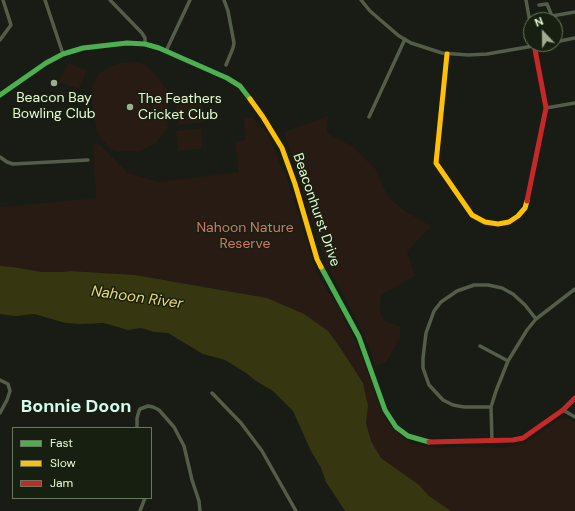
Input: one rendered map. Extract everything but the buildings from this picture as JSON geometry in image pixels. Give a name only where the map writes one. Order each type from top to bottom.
[{"type":"street","points":[[0,40],[11,24],[3,0]]},
{"type":"street","points":[[45,0],[63,54]]},
{"type":"street","points":[[110,0],[142,33],[145,38],[145,44]]},
{"type":"street","points":[[166,51],[190,0]]},
{"type":"street","points":[[224,0],[228,11],[234,43],[226,65]]},
{"type":"street","points":[[361,0],[382,22],[405,39],[427,49],[447,54],[487,54],[523,47]]},
{"type":"street","points":[[526,0],[528,12]]},
{"type":"street","points":[[540,5],[547,4],[552,16],[575,12]]},
{"type":"street","points":[[563,40],[575,38]]},
{"type":"street","points":[[369,117],[405,39]]},
{"type":"street","name":"Beaconhurst Drive","points":[[0,95],[46,63],[63,54],[83,48],[127,43],[145,44],[166,51],[227,78],[240,86],[274,133],[282,148],[295,184],[317,259],[359,337],[385,410],[392,423],[408,436],[426,442],[508,441],[523,438],[533,432],[563,410],[575,398]]},
{"type":"street","points":[[447,54],[436,163],[439,170],[469,211],[481,220],[493,223],[504,223],[514,219],[525,208],[529,196],[546,108],[535,52]]},
{"type":"street","points":[[546,108],[575,102]]},
{"type":"street","points":[[0,156],[7,162],[13,164],[88,160]]},
{"type":"street","points":[[491,407],[464,407],[453,405],[443,400],[429,385],[423,368],[423,358],[426,333],[434,311],[441,302],[457,291],[474,285],[488,285],[502,288],[513,294],[525,305],[536,319]]},
{"type":"street","points":[[492,442],[491,407],[493,398],[508,361],[527,330],[536,319],[575,290]]},
{"type":"street","points":[[480,346],[508,361]]},
{"type":"street","points":[[0,380],[8,384],[10,391],[0,413]]},
{"type":"street","points":[[212,393],[241,424],[262,451],[296,511]]},
{"type":"street","points":[[137,427],[137,418],[140,409],[148,406],[159,410],[170,423],[184,446],[192,480],[199,501],[200,511]]},
{"type":"street","points":[[563,410],[575,417]]},
{"type":"street","points":[[140,511],[145,499]]},
{"type":"green space","name":"The Feathers Cricket Club","points":[[133,62],[144,64],[151,69],[167,90],[168,128],[156,143],[141,151],[118,151],[110,149],[97,133],[91,92],[95,79],[108,67],[121,63]]},
{"type":"green space","points":[[68,63],[87,70],[79,89],[59,82]]},
{"type":"green space","points":[[202,102],[204,122],[178,125],[176,105]]},
{"type":"green space","points":[[328,116],[327,133],[352,146],[376,170],[389,198],[405,211],[431,226],[407,252],[415,276],[381,295],[380,312],[384,321],[400,326],[400,339],[386,362],[375,366],[369,347],[355,316],[325,262],[284,132]]},
{"type":"green space","name":"Nahoon Nature Reserve","points":[[244,118],[253,118],[268,134],[283,172],[285,172],[316,271],[343,316],[359,349],[384,417],[391,426],[397,433],[413,444],[441,448],[503,448],[518,445],[533,438],[560,419],[567,418],[575,422],[575,511],[448,510],[429,496],[419,485],[381,458],[371,441],[366,423],[368,406],[267,298],[135,275],[70,271],[42,272],[0,266],[0,207],[96,198],[93,143],[100,145],[128,173],[158,182],[239,172],[235,142],[245,140]]},
{"type":"green space","points":[[201,128],[202,149],[178,151],[176,131]]},
{"type":"water","name":"Nahoon River","points":[[0,266],[42,272],[70,271],[135,275],[267,298],[304,314],[328,331],[363,383],[368,406],[366,423],[371,441],[381,458],[419,485],[429,496],[451,511],[345,511],[326,482],[321,468],[311,451],[293,411],[273,391],[225,360],[203,354],[168,333],[154,332],[141,328],[128,330],[104,323],[66,323],[34,314],[15,316],[0,314]]},
{"type":"traffic: fast","points":[[0,95],[46,63],[63,54],[83,48],[127,43],[145,44],[159,48],[227,78],[240,86],[250,99]]},
{"type":"traffic: fast","points":[[321,267],[359,337],[385,410],[396,427],[408,436],[429,442]]},
{"type":"traffic: slow","points":[[447,54],[436,163],[472,215],[485,222],[498,224],[509,222],[518,216],[525,208],[527,201]]},
{"type":"traffic: slow","points":[[250,99],[282,148],[295,184],[317,259],[321,267]]},
{"type":"traffic: jam","points":[[527,201],[546,108],[536,52]]},
{"type":"traffic: jam","points":[[429,442],[513,440],[523,438],[563,410],[575,398]]},
{"type":"place","name":"Beacon Bay Bowling Club","points":[[54,83]]},
{"type":"place","name":"The Feathers Cricket Club","points":[[130,107]]},
{"type":"district","name":"Bonnie Doon","points":[[76,407]]}]
